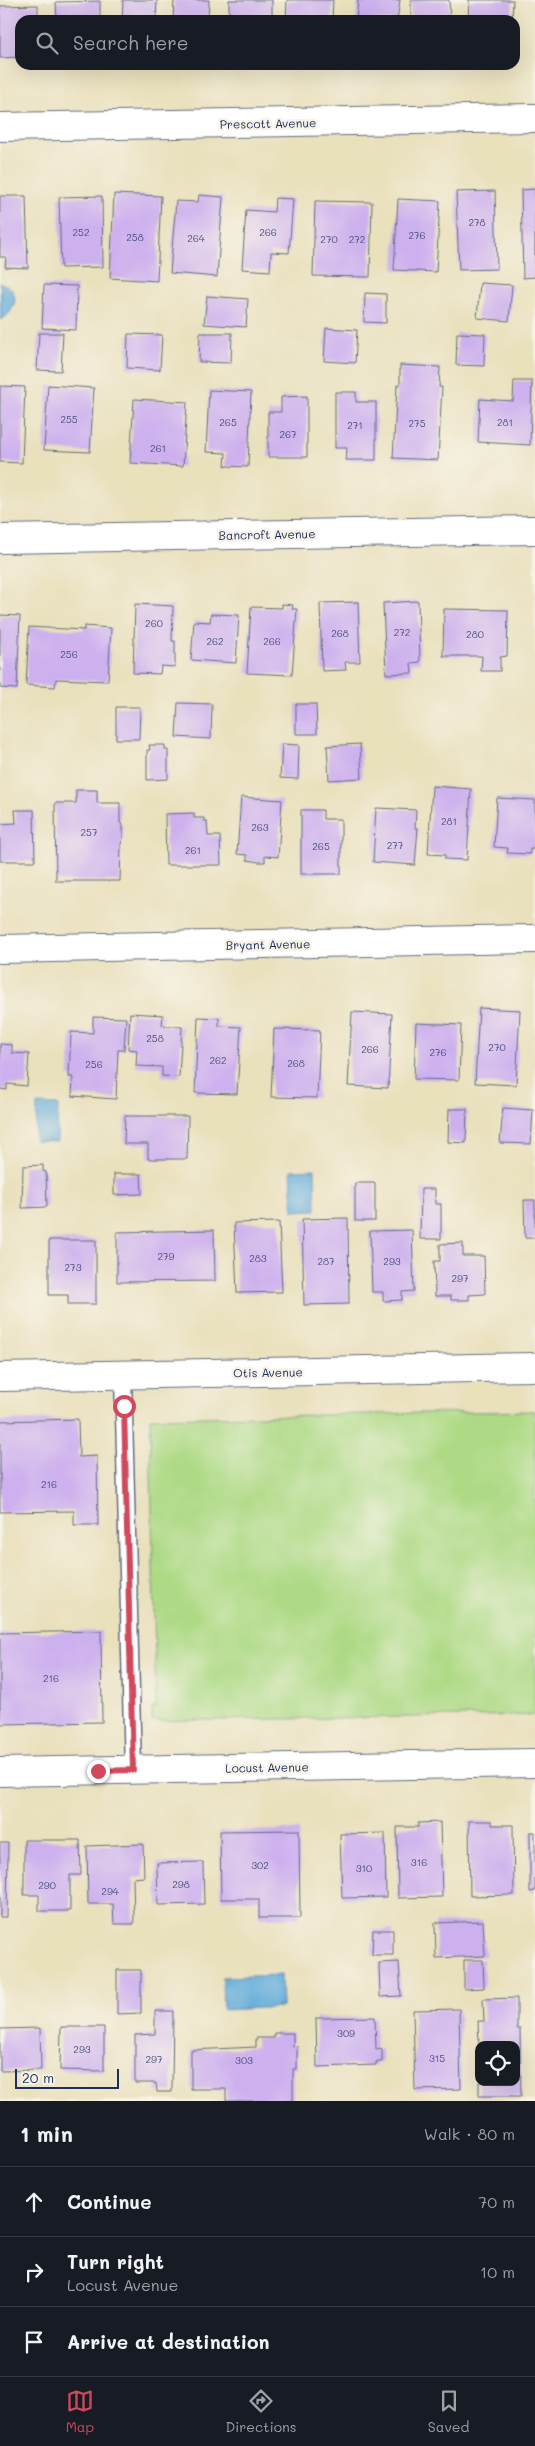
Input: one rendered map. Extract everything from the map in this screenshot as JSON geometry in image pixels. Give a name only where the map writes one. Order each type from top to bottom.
[{"type":"street","name":"Prescott Avenue","points":[[0,127],[535,118]]},
{"type":"street","name":"Bancroft Avenue","points":[[0,539],[535,530]]},
{"type":"street","name":"Bryant Avenue","points":[[0,949],[535,939]]},
{"type":"street","name":"Otis Avenue","points":[[0,1377],[535,1367]]},
{"type":"street","name":"Locust Avenue","points":[[0,1772],[535,1763]]},
{"type":"lane","points":[[122,1375],[133,1770]]},
{"type":"green space","points":[[535,1411],[535,1715],[152,1721],[152,1708],[156,1707],[150,1418]]},
{"type":"water","points":[[0,283],[12,290],[15,300],[11,311],[1,320]]},
{"type":"water","points":[[37,1104],[58,1105],[57,1142],[35,1141]]},
{"type":"water","points":[[315,1169],[316,1210],[293,1211],[291,1170]]},
{"type":"water","points":[[281,1975],[282,2007],[223,2010],[222,1977]]},
{"type":"building","points":[[123,0],[157,0],[156,15],[122,15]]},
{"type":"building","points":[[174,0],[209,0],[208,15],[173,15]]},
{"type":"building","points":[[229,0],[272,0],[272,15],[229,15]]},
{"type":"building","points":[[287,0],[333,0],[332,15],[286,15]]},
{"type":"building","points":[[358,0],[400,0],[398,15],[356,15]]},
{"type":"building","points":[[411,0],[449,0],[450,15],[411,15]]},
{"type":"building","points":[[469,0],[513,0],[512,15],[468,15]]},
{"type":"building","points":[[100,1],[100,15],[57,15],[56,2]]},
{"type":"building","points":[[38,5],[38,15],[15,15],[15,57],[0,58],[0,6]]},
{"type":"building","points":[[535,189],[535,277],[523,278],[521,190]]},
{"type":"building","points":[[495,191],[497,269],[459,270],[456,192]]},
{"type":"building","points":[[114,194],[161,196],[157,281],[110,278]]},
{"type":"building","points":[[199,195],[223,197],[217,277],[170,273],[176,201],[198,202]]},
{"type":"building","points":[[0,196],[26,196],[28,268],[5,267],[6,257],[0,257]]},
{"type":"building","points":[[102,196],[103,267],[61,268],[59,197]]},
{"type":"building","points":[[275,198],[293,199],[289,253],[271,252],[270,271],[242,269],[246,210],[274,212]]},
{"type":"building","points":[[398,199],[440,201],[436,272],[394,270]]},
{"type":"building","points":[[315,201],[372,202],[370,277],[313,276]]},
{"type":"building","points":[[480,283],[512,285],[509,321],[477,318]]},
{"type":"building","points":[[44,285],[77,286],[76,330],[42,328]]},
{"type":"building","points":[[365,293],[386,294],[386,323],[364,322]]},
{"type":"building","points":[[207,296],[248,299],[246,327],[204,324]]},
{"type":"building","points":[[326,328],[357,330],[355,363],[324,361]]},
{"type":"building","points":[[39,333],[63,333],[61,371],[37,370]]},
{"type":"building","points":[[200,333],[232,333],[231,363],[199,362]]},
{"type":"building","points":[[457,333],[485,334],[484,366],[456,365]]},
{"type":"building","points":[[128,334],[162,335],[160,370],[127,368]]},
{"type":"building","points":[[400,365],[440,367],[439,387],[442,387],[438,460],[393,458],[397,385],[400,385]]},
{"type":"building","points":[[514,381],[532,381],[530,445],[478,442],[480,399],[513,401]]},
{"type":"building","points":[[48,385],[94,388],[90,452],[44,450]]},
{"type":"building","points":[[0,386],[25,387],[22,463],[0,462]]},
{"type":"building","points":[[209,390],[251,392],[248,467],[225,466],[226,453],[206,452]]},
{"type":"building","points":[[335,392],[356,392],[356,402],[376,402],[376,460],[346,460],[347,448],[335,448]]},
{"type":"building","points":[[307,396],[307,457],[268,457],[268,412],[281,412],[281,397]]},
{"type":"building","points":[[134,399],[187,402],[183,466],[130,463]]},
{"type":"building","points":[[418,601],[420,662],[411,663],[412,673],[386,674],[383,603]]},
{"type":"building","points":[[358,602],[360,662],[345,662],[346,670],[322,671],[320,603]]},
{"type":"building","points":[[135,604],[173,606],[172,641],[175,641],[175,667],[161,666],[160,674],[133,673]]},
{"type":"building","points":[[282,604],[293,605],[292,609],[297,609],[292,675],[247,673],[251,607],[282,608]]},
{"type":"building","points":[[444,609],[508,610],[507,656],[500,657],[500,671],[481,671],[482,656],[443,656]]},
{"type":"building","points":[[211,614],[239,615],[236,663],[191,660],[194,621],[210,622]]},
{"type":"building","points":[[0,615],[20,616],[17,689],[0,688]]},
{"type":"building","points":[[84,626],[111,628],[108,681],[56,679],[55,687],[26,685],[29,627],[84,630]]},
{"type":"building","points":[[178,703],[212,704],[211,739],[176,737]]},
{"type":"building","points":[[296,704],[316,704],[317,734],[296,734]]},
{"type":"building","points":[[116,707],[140,707],[139,739],[116,739]]},
{"type":"building","points":[[282,744],[299,745],[298,779],[280,778]]},
{"type":"building","points":[[360,744],[362,778],[329,780],[327,746]]},
{"type":"building","points":[[149,745],[165,745],[165,750],[168,750],[168,779],[147,780],[147,750],[150,750]]},
{"type":"building","points":[[432,786],[471,789],[467,860],[445,859],[445,855],[428,854]]},
{"type":"building","points":[[76,790],[97,790],[97,803],[120,803],[120,822],[123,827],[123,838],[121,844],[120,881],[56,881],[55,803],[76,803]]},
{"type":"building","points":[[241,797],[282,800],[278,857],[265,856],[265,862],[259,862],[247,860],[247,855],[237,854]]},
{"type":"building","points":[[497,798],[535,800],[535,849],[530,849],[530,854],[507,853],[508,848],[494,847]]},
{"type":"building","points":[[376,808],[416,810],[415,828],[418,828],[415,865],[373,862]]},
{"type":"building","points":[[15,810],[34,810],[35,861],[0,861],[0,824],[16,823]]},
{"type":"building","points":[[301,810],[323,810],[323,819],[341,819],[341,874],[301,874]]},
{"type":"building","points":[[194,813],[194,818],[204,818],[204,821],[207,821],[208,836],[220,836],[221,865],[166,865],[165,814]]},
{"type":"building","points":[[479,1008],[520,1010],[516,1085],[475,1083]]},
{"type":"building","points":[[352,1012],[392,1014],[388,1088],[348,1086]]},
{"type":"building","points":[[130,1013],[163,1015],[162,1025],[182,1027],[179,1077],[162,1076],[162,1067],[136,1066],[137,1050],[128,1049]]},
{"type":"building","points":[[93,1017],[126,1018],[124,1050],[118,1050],[116,1099],[72,1096],[73,1077],[69,1077],[71,1032],[93,1033]]},
{"type":"building","points":[[198,1017],[219,1018],[219,1026],[241,1027],[237,1094],[195,1093]]},
{"type":"building","points":[[416,1023],[461,1025],[459,1080],[414,1079]]},
{"type":"building","points":[[274,1029],[320,1030],[317,1098],[271,1097]]},
{"type":"building","points":[[0,1044],[12,1045],[12,1053],[29,1054],[27,1086],[7,1084],[7,1090],[0,1089]]},
{"type":"building","points":[[503,1108],[533,1110],[531,1144],[500,1143]]},
{"type":"building","points":[[449,1109],[467,1109],[466,1143],[448,1142]]},
{"type":"building","points":[[125,1116],[188,1116],[187,1159],[148,1159],[148,1144],[124,1144]]},
{"type":"building","points":[[43,1165],[43,1171],[46,1172],[47,1207],[22,1208],[23,1166]]},
{"type":"building","points":[[114,1174],[141,1174],[142,1194],[114,1195]]},
{"type":"building","points":[[355,1183],[375,1183],[375,1221],[355,1221]]},
{"type":"building","points":[[421,1189],[435,1189],[435,1204],[441,1204],[441,1239],[420,1239]]},
{"type":"building","points":[[524,1200],[535,1200],[535,1238],[525,1238]]},
{"type":"building","points":[[348,1218],[349,1304],[304,1305],[302,1219]]},
{"type":"building","points":[[279,1222],[282,1292],[237,1293],[234,1223]]},
{"type":"building","points":[[214,1230],[215,1281],[117,1282],[117,1232]]},
{"type":"building","points":[[412,1230],[414,1291],[402,1292],[402,1300],[383,1301],[383,1292],[372,1292],[370,1231]]},
{"type":"building","points":[[49,1240],[96,1240],[96,1304],[68,1304],[68,1295],[49,1295]]},
{"type":"building","points":[[463,1243],[463,1256],[484,1256],[485,1294],[469,1295],[469,1300],[451,1300],[451,1296],[435,1296],[434,1261],[440,1261],[440,1244]]},
{"type":"building","points":[[78,1419],[79,1457],[97,1456],[98,1525],[74,1525],[74,1511],[0,1512],[0,1421]]},
{"type":"building","points":[[101,1631],[102,1722],[0,1724],[0,1633]]},
{"type":"building","points":[[469,1821],[492,1821],[492,1825],[513,1825],[514,1895],[470,1896]]},
{"type":"building","points":[[440,1822],[442,1897],[398,1898],[397,1827],[418,1827],[418,1823]]},
{"type":"building","points":[[299,1830],[300,1918],[259,1918],[259,1899],[221,1899],[220,1831]]},
{"type":"building","points":[[530,1832],[535,1832],[535,1891],[530,1892]]},
{"type":"building","points":[[385,1833],[386,1897],[342,1898],[340,1834]]},
{"type":"building","points":[[24,1840],[80,1840],[81,1875],[70,1875],[70,1911],[39,1911],[39,1895],[24,1895]]},
{"type":"building","points":[[0,1843],[8,1843],[7,1917],[0,1917]]},
{"type":"building","points":[[143,1844],[144,1877],[133,1878],[134,1924],[114,1924],[113,1904],[88,1904],[87,1846]]},
{"type":"building","points":[[203,1862],[204,1904],[158,1905],[157,1863]]},
{"type":"building","points":[[483,1921],[485,1956],[436,1958],[435,1923]]},
{"type":"building","points":[[373,1930],[393,1930],[393,1955],[372,1955]]},
{"type":"building","points":[[464,1960],[483,1960],[484,1988],[464,1989]]},
{"type":"building","points":[[399,1962],[401,1996],[380,1997],[379,1963]]},
{"type":"building","points":[[117,1970],[141,1970],[141,2013],[117,2014]]},
{"type":"building","points":[[517,1998],[517,2029],[520,2029],[521,2096],[479,2096],[479,2086],[520,2086],[520,2041],[479,2041],[478,2021],[484,2021],[483,1999]]},
{"type":"building","points":[[459,2009],[461,2089],[415,2090],[413,2010]]},
{"type":"building","points":[[155,2011],[173,2011],[172,2092],[157,2092],[156,2083],[135,2083],[135,2035],[155,2034]]},
{"type":"building","points":[[375,2017],[376,2050],[382,2049],[382,2062],[376,2062],[376,2065],[317,2067],[316,2018]]},
{"type":"building","points":[[61,2027],[104,2027],[104,2071],[60,2070]]},
{"type":"building","points":[[40,2028],[41,2070],[0,2071],[0,2029]]},
{"type":"building","points":[[274,2033],[293,2033],[293,2047],[297,2046],[297,2069],[293,2069],[293,2101],[226,2101],[226,2089],[191,2089],[191,2050],[256,2047],[256,2038],[274,2038]]},
{"type":"route","points":[[98,1771],[133,1770],[124,1406]]}]
